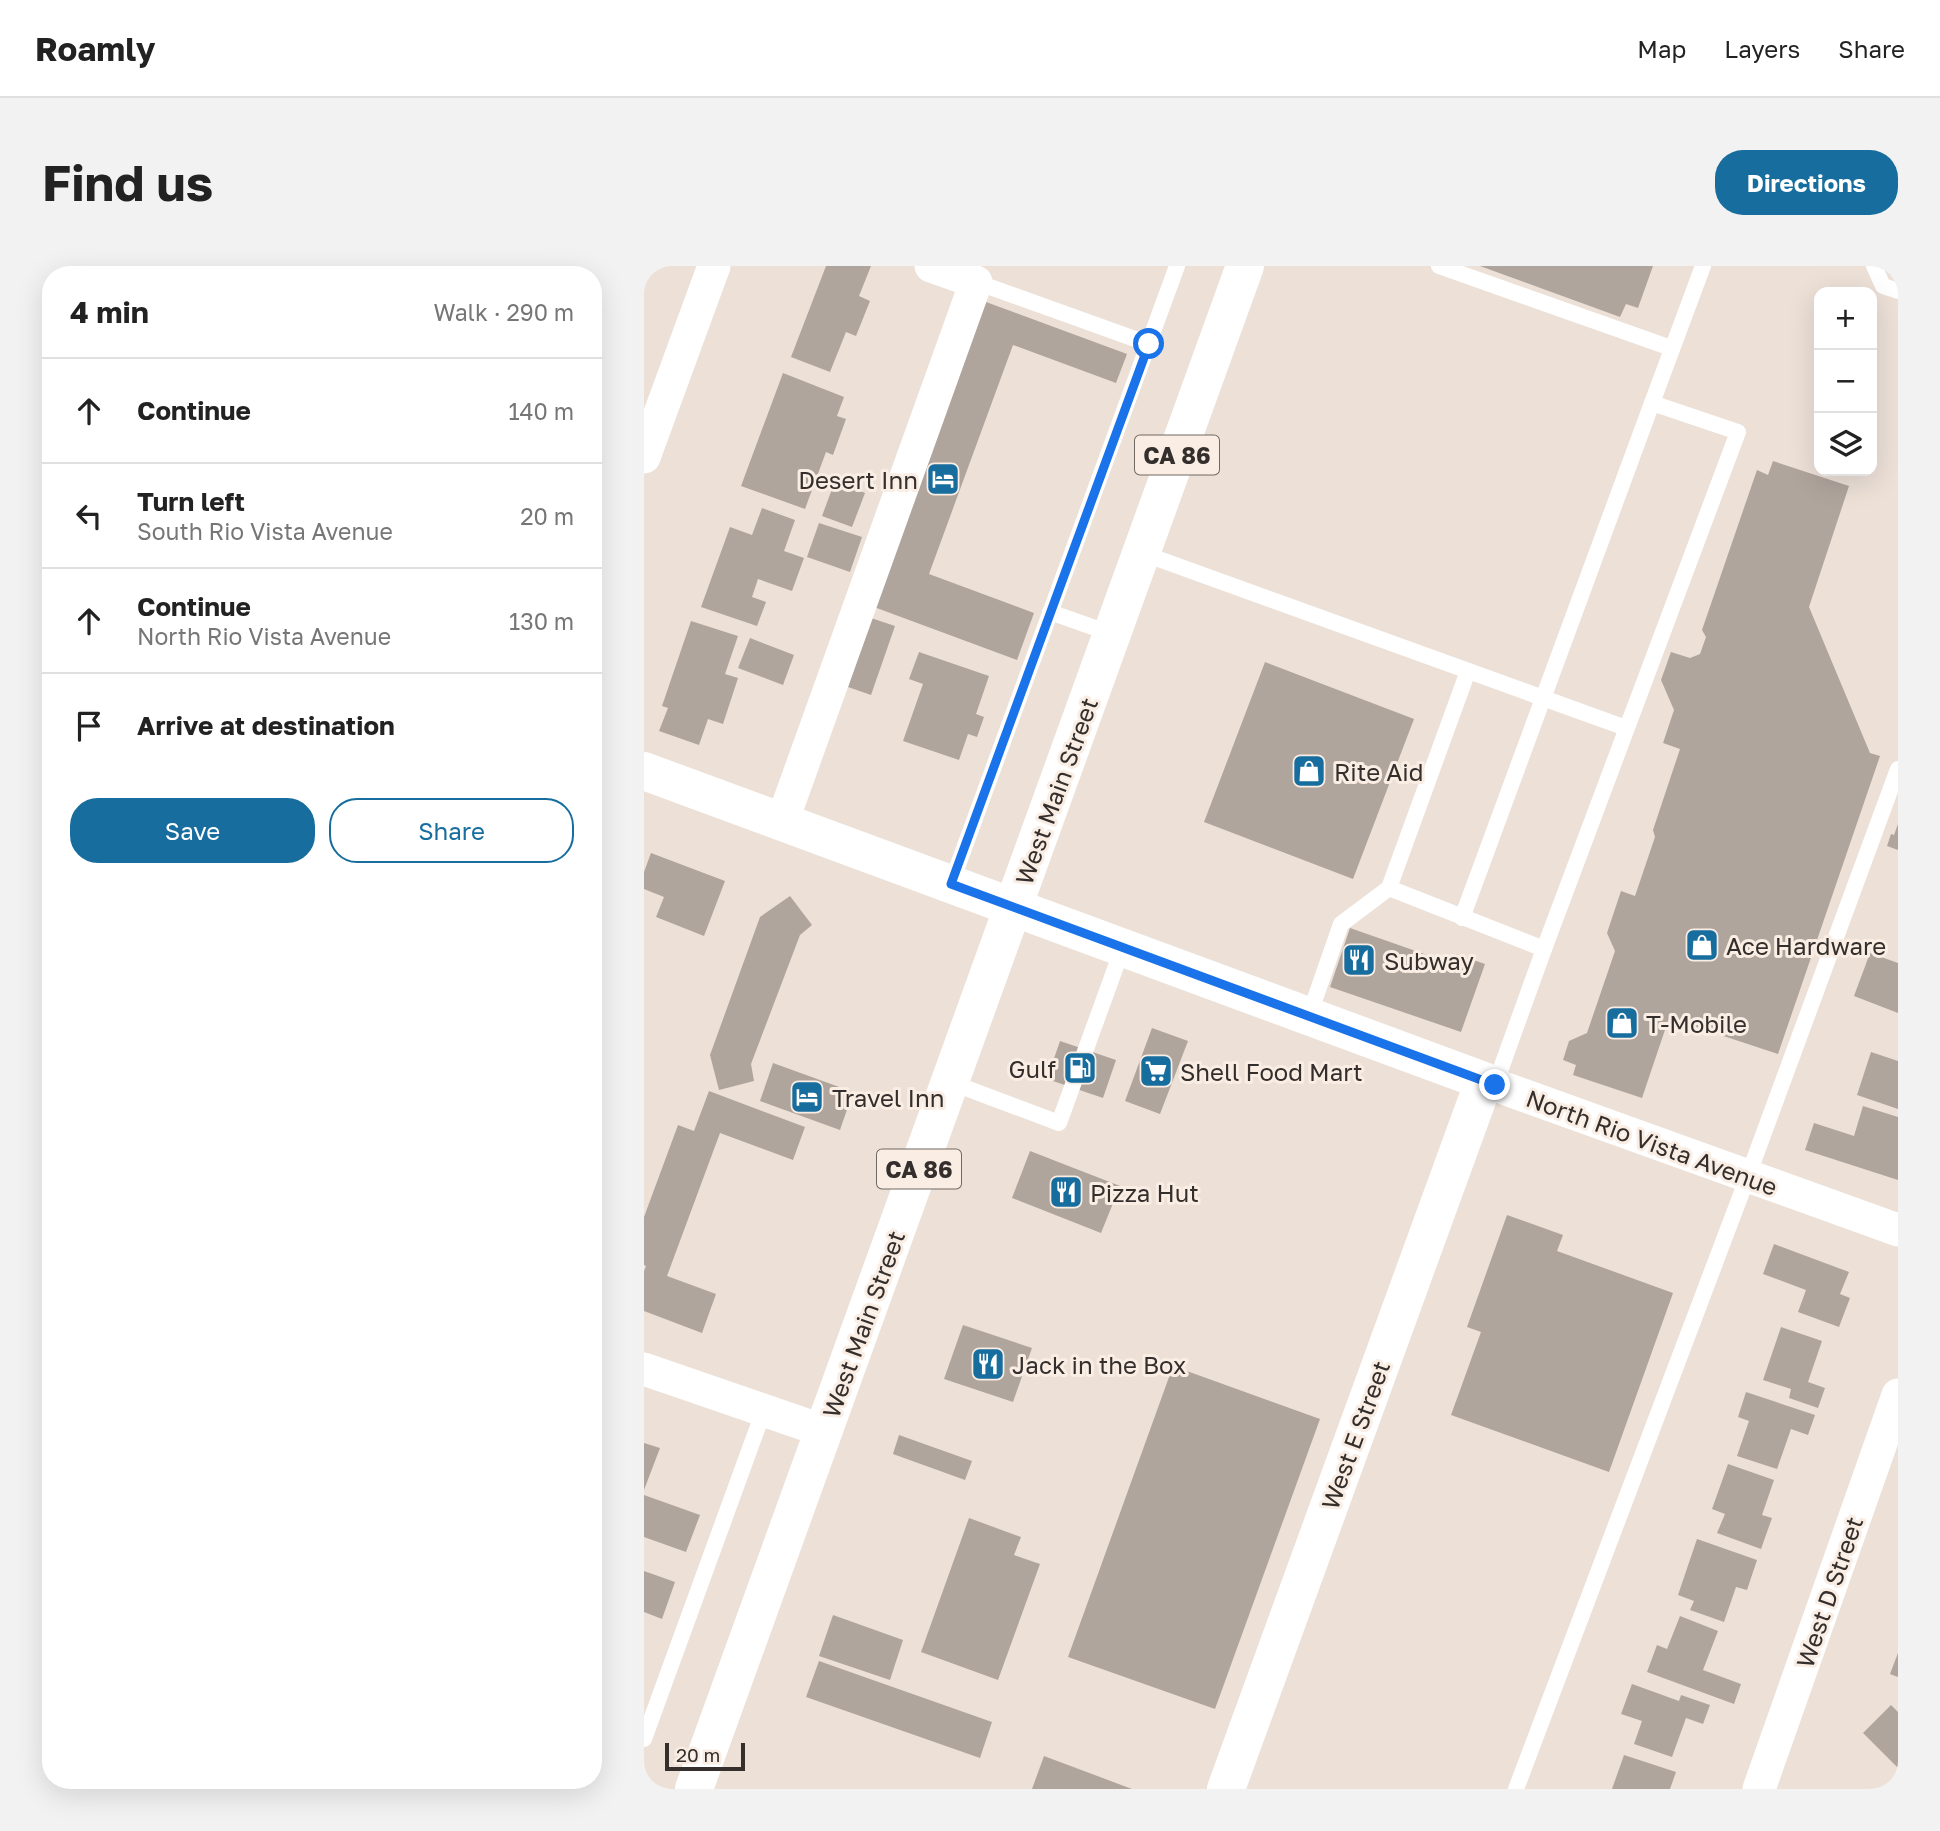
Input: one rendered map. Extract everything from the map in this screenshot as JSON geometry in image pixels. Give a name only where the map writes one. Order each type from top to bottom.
[{"type":"main road","name":"West Main Street","points":[[694,1789],[1245,266]]},
{"type":"main road","name":"North Rio Vista Avenue","points":[[644,771],[1489,1083]]},
{"type":"main road","name":"West E Street","points":[[1226,1789],[1489,1083]]},
{"type":"street","points":[[644,457],[714,266]]},
{"type":"street","points":[[782,822],[976,282],[931,266]]},
{"type":"street","name":"North Rio Vista Avenue","points":[[1489,1083],[1898,1230]]},
{"type":"street","points":[[644,1369],[824,1431]]},
{"type":"street","name":"West D Street","points":[[1759,1789],[1898,1395]]},
{"type":"lane","points":[[951,884],[1177,266]]},
{"type":"lane","points":[[1440,266],[1671,348]]},
{"type":"lane","points":[[1462,918],[1703,266]]},
{"type":"lane","points":[[1874,266],[1883,286],[1898,291]]},
{"type":"lane","points":[[976,282],[1149,344]]},
{"type":"lane","points":[[1489,1083],[1544,950],[1738,432],[1652,402]]},
{"type":"lane","points":[[1141,552],[1626,729]]},
{"type":"lane","points":[[1050,612],[1112,634]]},
{"type":"lane","points":[[1309,1016],[1342,924],[1389,888],[1468,671]]},
{"type":"lane","points":[[1516,1789],[1748,1176],[1898,769]]},
{"type":"lane","points":[[1389,888],[1544,950]]},
{"type":"lane","points":[[950,1082],[1059,1123],[1123,947]]},
{"type":"lane","points":[[644,1739],[764,1410]]},
{"type":"building","points":[[826,266],[871,266],[859,296],[870,301],[856,336],[846,332],[830,372],[791,357]]},
{"type":"building","points":[[1480,266],[1653,266],[1638,308],[1626,304],[1620,317]]},
{"type":"building","name":"Desert Inn","points":[[986,302],[1127,354],[1116,383],[1013,345],[929,574],[1034,613],[1017,660],[874,607]]},
{"type":"building","points":[[783,373],[844,397],[837,416],[846,419],[833,455],[826,452],[805,509],[741,486]]},
{"type":"building","points":[[1773,461],[1849,486],[1809,607],[1870,753],[1880,756],[1778,1054],[1669,1018],[1642,1098],[1573,1075],[1576,1065],[1563,1060],[1569,1041],[1587,1033],[1615,951],[1607,933],[1621,891],[1635,896],[1655,837],[1653,830],[1680,749],[1663,743],[1674,710],[1661,680],[1671,652],[1690,658],[1700,654],[1706,637],[1702,630],[1757,470],[1768,475]]},
{"type":"building","points":[[835,481],[865,493],[852,527],[822,516]]},
{"type":"building","points":[[762,508],[795,520],[784,551],[804,558],[792,591],[758,579],[752,597],[766,602],[757,626],[701,607],[730,527],[752,535]]},
{"type":"building","points":[[819,523],[862,537],[850,572],[807,557]]},
{"type":"building","points":[[871,618],[895,626],[871,695],[848,687]]},
{"type":"building","points":[[691,621],[738,636],[725,674],[738,678],[723,724],[708,719],[699,745],[659,731],[668,708],[662,706]]},
{"type":"building","points":[[750,638],[794,655],[783,685],[738,668]]},
{"type":"building","points":[[919,652],[989,676],[976,714],[984,717],[977,737],[968,734],[959,760],[903,741],[923,684],[909,679]]},
{"type":"building","name":"Rite Aid","points":[[1265,662],[1414,719],[1353,879],[1204,822]]},
{"type":"building","points":[[1898,824],[1898,850],[1887,846]]},
{"type":"building","points":[[651,853],[725,881],[704,936],[656,917],[664,897],[644,889],[644,872]]},
{"type":"building","points":[[790,896],[812,925],[800,935],[751,1064],[754,1081],[719,1090],[710,1055],[760,917]]},
{"type":"building","points":[[1350,928],[1453,964],[1456,954],[1485,964],[1461,1032],[1330,987]]},
{"type":"building","points":[[1870,953],[1898,963],[1898,1013],[1854,996]]},
{"type":"building","name":"Shell Food Mart","points":[[1152,1028],[1188,1041],[1160,1114],[1125,1101]]},
{"type":"building","points":[[1060,1041],[1116,1060],[1103,1098],[1047,1079]]},
{"type":"building","points":[[1871,1052],[1898,1061],[1898,1109],[1857,1095]]},
{"type":"building","name":"Travel Inn","points":[[773,1063],[853,1092],[840,1130],[760,1101]]},
{"type":"building","points":[[709,1091],[805,1127],[793,1160],[720,1133],[667,1276],[716,1294],[702,1333],[644,1311],[644,1217],[678,1125],[694,1131]]},
{"type":"building","points":[[1863,1106],[1898,1117],[1898,1180],[1805,1150],[1814,1123],[1854,1136]]},
{"type":"building","name":"Pizza Hut","points":[[1030,1151],[1120,1186],[1101,1233],[1012,1198]]},
{"type":"building","points":[[1507,1215],[1563,1235],[1557,1251],[1673,1293],[1609,1472],[1451,1415],[1481,1332],[1467,1327]]},
{"type":"building","points":[[1774,1244],[1849,1272],[1840,1294],[1850,1298],[1839,1327],[1798,1312],[1806,1290],[1763,1274]]},
{"type":"building","name":"Jack in the Box","points":[[963,1325],[1032,1348],[1013,1402],[944,1379]]},
{"type":"building","points":[[1781,1327],[1822,1341],[1808,1382],[1825,1388],[1818,1408],[1789,1398],[1791,1389],[1763,1380]]},
{"type":"building","points":[[1173,1366],[1320,1419],[1215,1709],[1068,1657]]},
{"type":"building","points":[[1746,1392],[1815,1415],[1808,1435],[1791,1429],[1777,1469],[1737,1456],[1749,1421],[1738,1417]]},
{"type":"building","points":[[899,1435],[972,1461],[965,1480],[893,1454]]},
{"type":"building","points":[[644,1443],[660,1448],[644,1490]]},
{"type":"building","points":[[1728,1464],[1774,1480],[1762,1515],[1772,1518],[1761,1549],[1717,1533],[1725,1514],[1712,1509]]},
{"type":"building","points":[[644,1495],[700,1515],[686,1552],[644,1537]]},
{"type":"building","points":[[969,1518],[1021,1537],[1014,1555],[1040,1564],[998,1680],[921,1652]]},
{"type":"building","points":[[1697,1539],[1757,1560],[1747,1590],[1736,1587],[1724,1622],[1690,1610],[1694,1601],[1678,1595]]},
{"type":"building","points":[[644,1571],[675,1582],[662,1619],[644,1612]]},
{"type":"building","points":[[833,1615],[903,1640],[890,1680],[819,1656]]},
{"type":"building","points":[[1680,1616],[1718,1631],[1703,1670],[1741,1684],[1734,1704],[1647,1672],[1657,1645],[1667,1649]]},
{"type":"building","points":[[1898,1653],[1898,1677],[1890,1674]]},
{"type":"building","points":[[819,1661],[992,1722],[980,1758],[806,1697]]},
{"type":"building","points":[[1632,1684],[1679,1701],[1681,1695],[1710,1705],[1703,1724],[1686,1718],[1672,1757],[1634,1744],[1642,1721],[1621,1714]]},
{"type":"building","points":[[1891,1705],[1898,1712],[1898,1768],[1863,1733]]},
{"type":"building","points":[[1624,1755],[1676,1772],[1670,1789],[1612,1789]]},
{"type":"building","points":[[1044,1756],[1132,1789],[1032,1789]]},
{"type":"place","name":"Desert Inn","points":[[943,479]]},
{"type":"place","name":"Rite Aid","points":[[1309,771]]},
{"type":"place","name":"Ace Hardware","points":[[1702,945]]},
{"type":"place","name":"Subway","points":[[1359,960]]},
{"type":"place","name":"T-Mobile","points":[[1622,1023]]},
{"type":"place","name":"Gulf","points":[[1080,1068]]},
{"type":"place","name":"Shell Food Mart","points":[[1156,1071]]},
{"type":"place","name":"Travel Inn","points":[[807,1097]]},
{"type":"place","name":"Pizza Hut","points":[[1066,1192]]},
{"type":"place","name":"Jack in the Box","points":[[988,1364]]},
{"type":"route","points":[[1149,344],[951,884],[1495,1085]]}]
